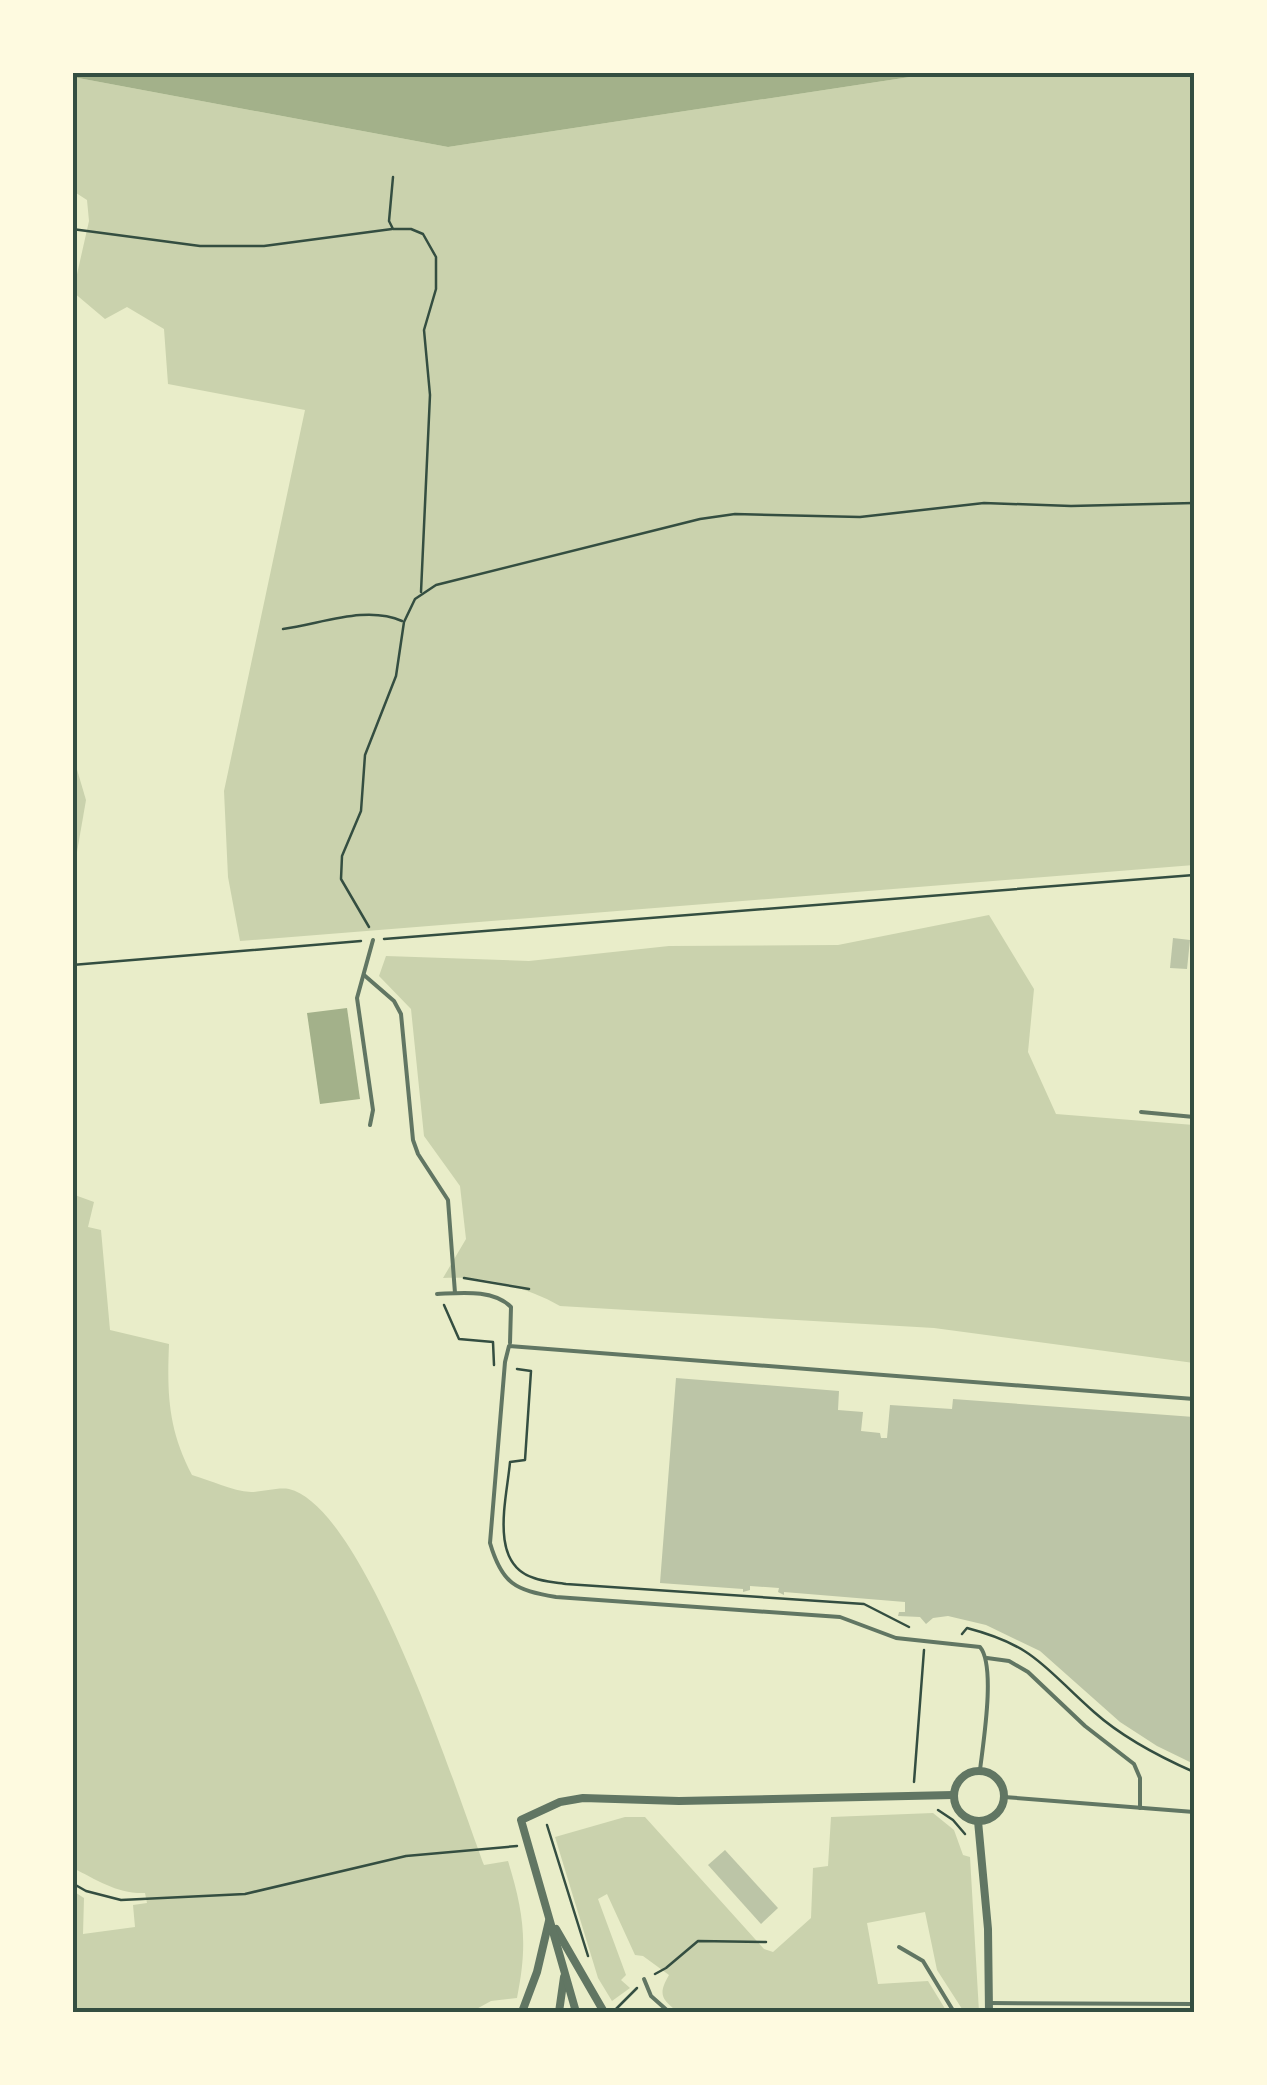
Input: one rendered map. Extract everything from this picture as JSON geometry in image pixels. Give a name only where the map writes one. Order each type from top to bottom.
[{"type":"street","points":[[980,1770],[998,1779],[1004,1797],[996,1814],[978,1822],[958,1810],[953,1796],[959,1779],[980,1770]]},
{"type":"street","points":[[576,2012],[522,1820],[560,1802],[583,1798],[678,1801],[953,1796]]},
{"type":"street","points":[[978,1822],[988,1928],[989,2008]]},
{"type":"street","points":[[522,2012],[538,1972],[550,1916]]},
{"type":"street","points":[[550,1916],[607,2012]]},
{"type":"street","points":[[559,2012],[565,1972]]},
{"type":"lane","points":[[370,1125],[373,1110],[357,998],[373,940]]},
{"type":"lane","points":[[364,975],[394,1001],[401,1014],[413,1140],[448,1200],[455,1293]]},
{"type":"lane","points":[[1142,1112],[1194,1117]]},
{"type":"lane","points":[[440,1294],[488,1295],[511,1308],[513,1320],[505,1367],[490,1543],[497,1566],[515,1586],[556,1597],[840,1617],[896,1638],[980,1647],[987,1658],[980,1770]]},
{"type":"lane","points":[[509,1346],[1194,1399]]},
{"type":"lane","points":[[987,1658],[1009,1661],[1028,1672],[1085,1726],[1134,1764],[1140,1778],[1140,1808]]},
{"type":"lane","points":[[1004,1797],[1194,1812]]},
{"type":"lane","points":[[899,1947],[923,1961],[954,2012]]},
{"type":"lane","points":[[644,1979],[651,1996],[669,2012]]},
{"type":"lane","points":[[989,2008],[1194,2004]]},
{"type":"path","points":[[393,229],[389,220],[394,177]]},
{"type":"path","points":[[72,229],[200,246],[264,246],[393,229],[412,229],[422,234],[436,257],[436,290],[424,330],[430,396],[421,593]]},
{"type":"path","points":[[373,940],[347,893],[340,868],[360,811],[368,746],[396,676],[404,622],[409,606],[421,593],[465,576],[735,514],[842,518],[984,503],[1194,503]]},
{"type":"path","points":[[283,628],[372,613],[388,614],[404,622]]},
{"type":"path","points":[[72,965],[1194,875]]},
{"type":"path","points":[[454,1278],[529,1289]]},
{"type":"path","points":[[440,1294],[459,1339],[493,1342],[492,1365],[531,1370],[525,1460],[510,1462],[504,1546],[523,1574],[566,1584],[864,1604],[901,1626],[925,1630],[914,1797]]},
{"type":"path","points":[[955,1644],[966,1628],[1028,1650],[1095,1713],[1194,1772]]},
{"type":"path","points":[[930,1808],[945,1814],[961,1828],[969,1852],[981,1850]]},
{"type":"path","points":[[543,1810],[592,1969]]},
{"type":"path","points":[[72,1883],[121,1900],[245,1894],[406,1856],[529,1844]]},
{"type":"path","points":[[607,2012],[622,2006],[644,1979],[666,1968],[698,1942],[766,1942]]},
{"type":"shaded area","points":[[73,72],[936,73],[448,147],[73,77]]},
{"type":"shaded area","points":[[936,73],[1194,73],[1194,865],[240,941],[228,877],[224,791],[305,410],[168,384],[164,329],[127,307],[105,319],[73,292],[89,221],[87,200],[73,191],[73,77],[448,147]]},
{"type":"shaded area","points":[[73,756],[86,800],[73,875]]},
{"type":"shaded area","points":[[989,915],[1034,989],[1028,1052],[1056,1114],[1194,1125],[1194,1363],[934,1328],[560,1306],[504,1284],[443,1278],[466,1239],[460,1186],[424,1136],[411,1009],[379,976],[386,956],[529,961],[669,946],[838,945]]},
{"type":"shaded area","points":[[347,1008],[360,1099],[320,1104],[307,1013]]},
{"type":"shaded area","points":[[72,1194],[94,1202],[88,1227],[101,1230],[110,1330],[169,1344],[171,1411],[178,1442],[192,1475],[244,1491],[289,1489],[318,1508],[348,1545],[377,1597],[405,1656],[484,1865],[508,1861],[523,1929],[517,1998],[491,2001],[471,2012],[73,2012],[73,1891],[84,1898],[83,1934],[135,1927],[133,1905],[147,1903],[145,1893],[116,1889],[73,1868]]},
{"type":"shaded area","points":[[933,1813],[954,1830],[963,1855],[970,1857],[979,2012],[964,2012],[937,1970],[925,1912],[867,1923],[878,1984],[928,1981],[947,2012],[678,2012],[663,1996],[669,1975],[643,1956],[635,1955],[607,1894],[598,1899],[626,1975],[621,1980],[630,1988],[612,2001],[598,1978],[555,1837],[625,1817],[645,1817],[764,1949],[773,1952],[811,1918],[813,1868],[828,1866],[831,1817]]},
{"type":"building","points":[[1173,938],[1190,940],[1187,969],[1170,968]]},
{"type":"building","points":[[676,1378],[839,1391],[838,1410],[863,1412],[861,1431],[880,1433],[881,1438],[887,1438],[890,1405],[952,1409],[953,1399],[1194,1417],[1194,1764],[1120,1722],[1040,1651],[986,1625],[948,1616],[933,1618],[926,1624],[920,1617],[898,1616],[905,1612],[905,1602],[784,1595],[778,1592],[779,1588],[750,1586],[750,1590],[743,1592],[660,1583]]},
{"type":"building","points":[[725,1850],[778,1908],[761,1924],[708,1865]]}]
